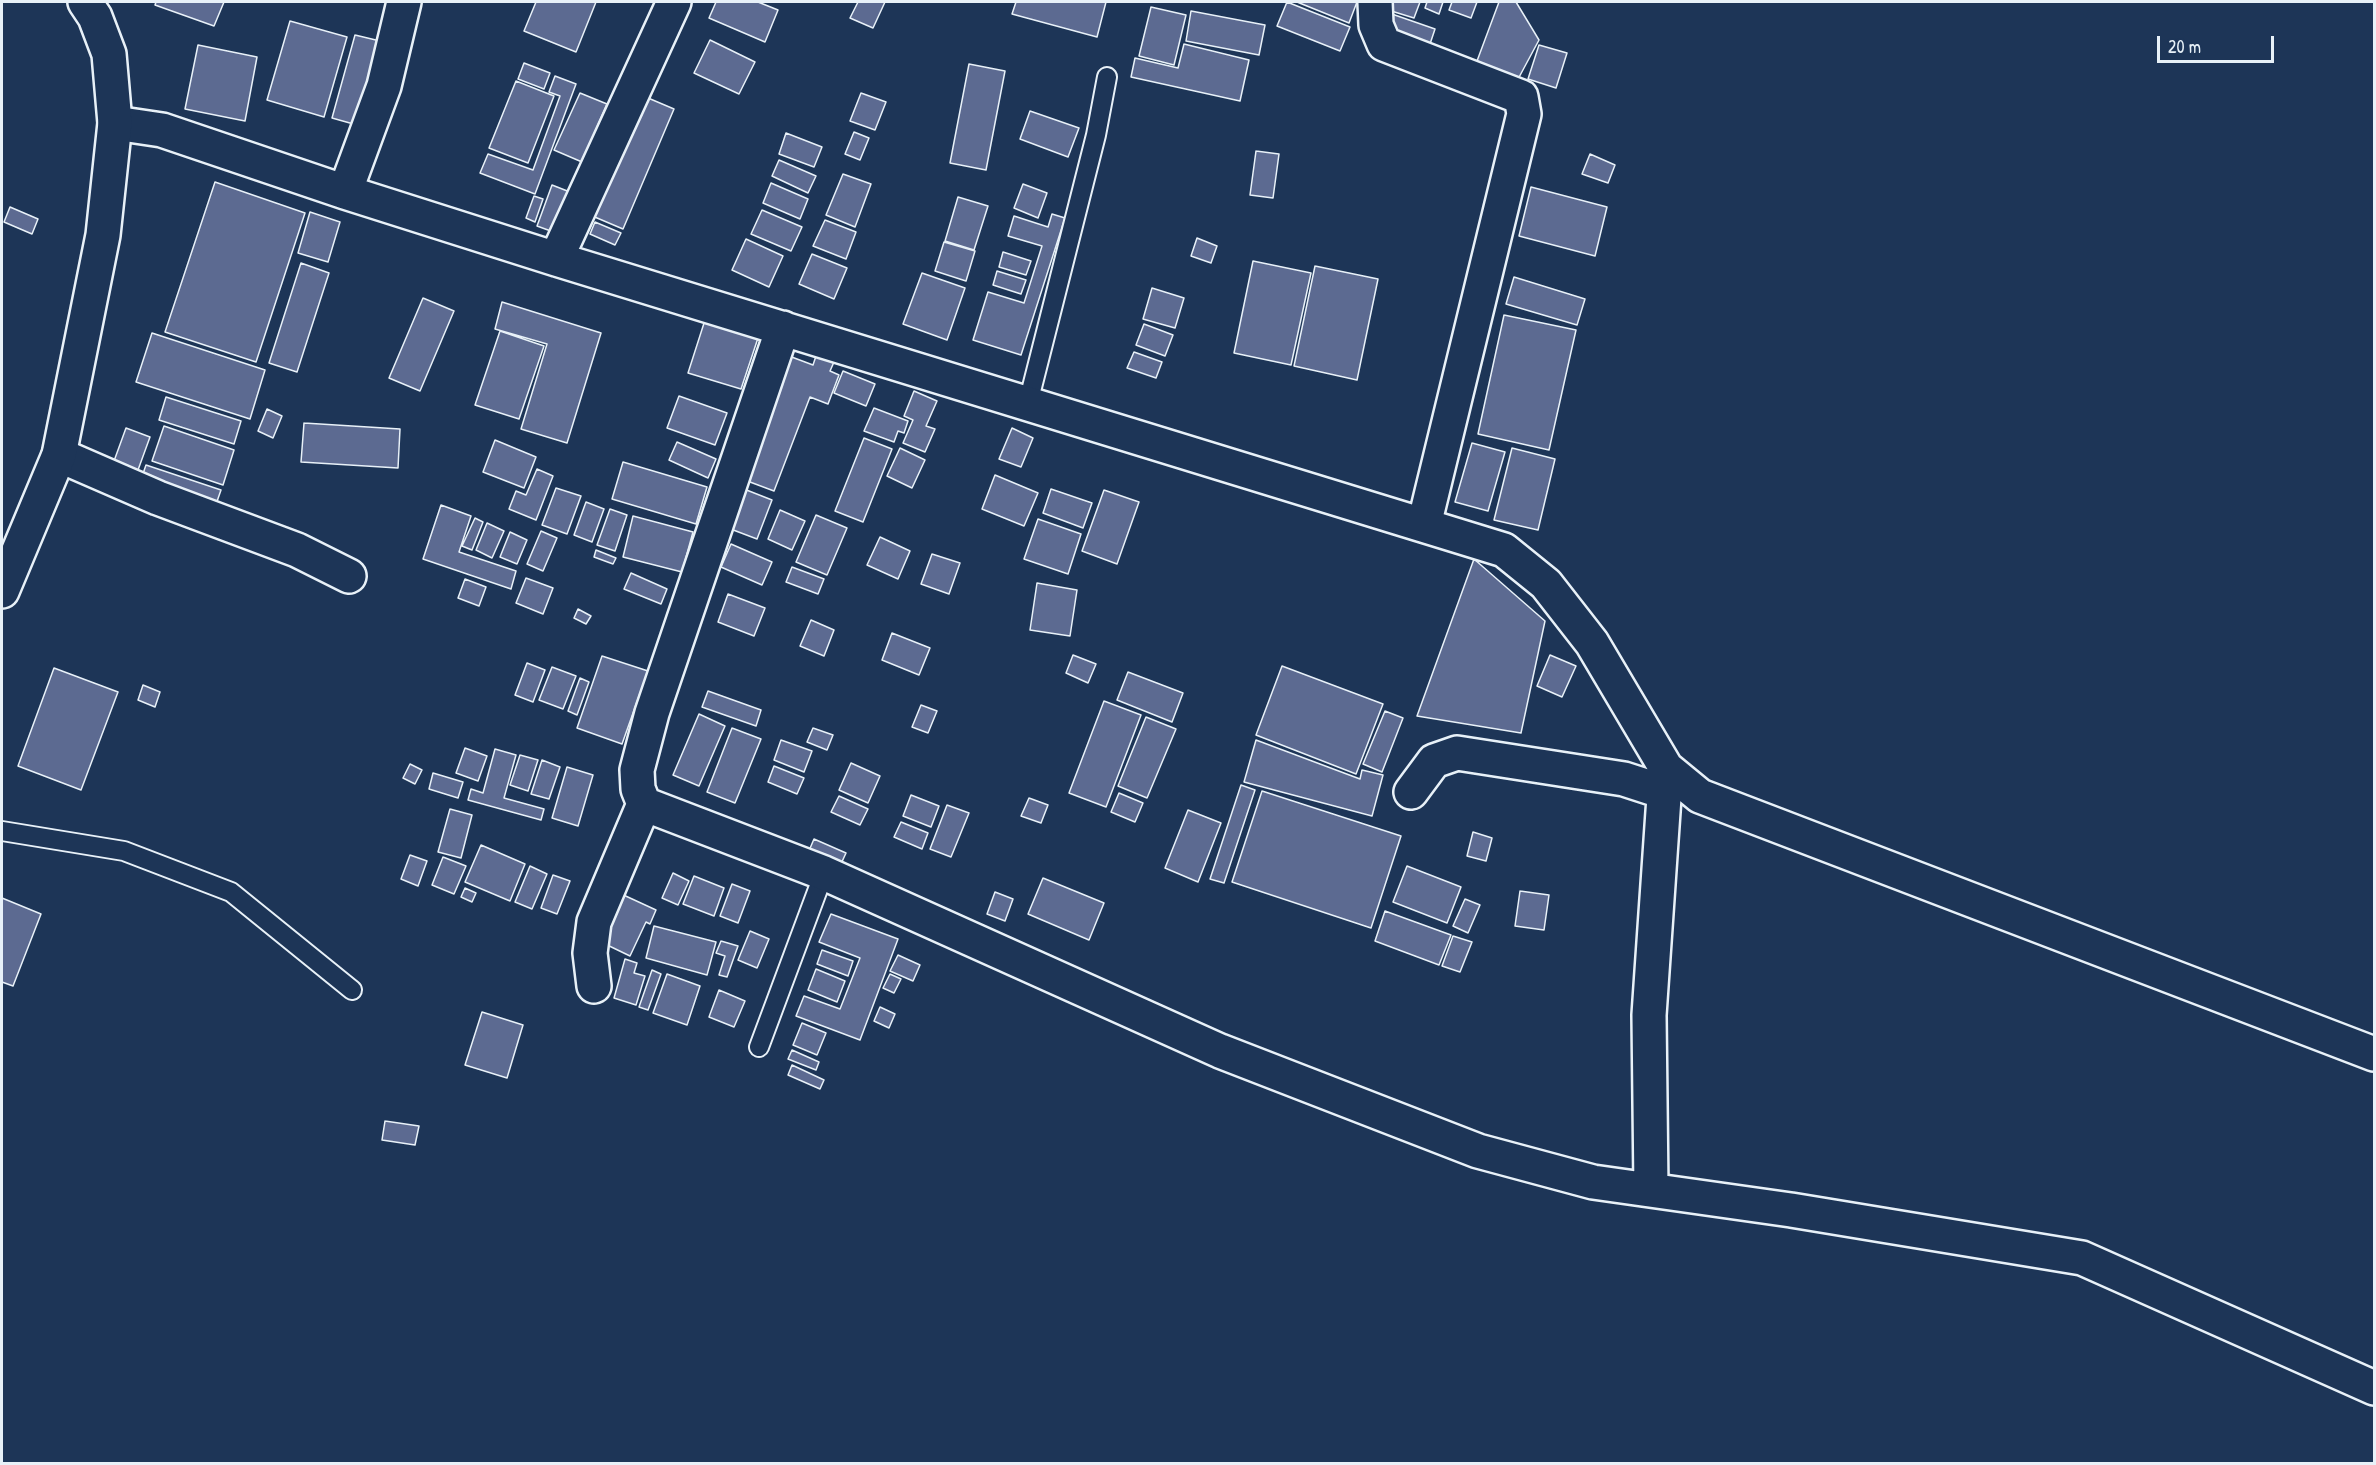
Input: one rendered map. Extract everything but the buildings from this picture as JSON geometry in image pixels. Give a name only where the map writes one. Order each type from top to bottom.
[{"type":"street","points":[[345,192],[384,86],[404,2]]},
{"type":"street","points":[[556,259],[674,2]]},
{"type":"street","points":[[1374,2],[1376,25],[1384,44],[1521,97],[1524,114],[1424,525]]},
{"type":"street","points":[[2,591],[59,455],[103,235],[115,123],[109,54],[94,7]]},
{"type":"street","points":[[115,123],[162,130],[345,192],[556,259],[1504,550],[1546,584],[1592,643],[1665,780],[1649,1015],[1651,1189]]},
{"type":"street","points":[[594,986],[590,953],[594,922],[644,804],[638,789],[637,770],[652,713],[783,328]]},
{"type":"street","points":[[59,455],[158,498],[297,549],[349,576]]},
{"type":"street","points":[[1411,792],[1434,761],[1457,753],[1624,778],[1665,780],[1700,796],[2374,1054]]},
{"type":"street","points":[[644,804],[824,873],[1220,1051],[1478,1151],[1593,1182],[1651,1189],[2082,1258],[2374,1388]]},
{"type":"lane","points":[[1028,403],[1096,135],[1107,77]]},
{"type":"lane","points":[[2,831],[124,851],[231,892],[352,990]]},
{"type":"lane","points":[[759,1047],[824,873]]}]
